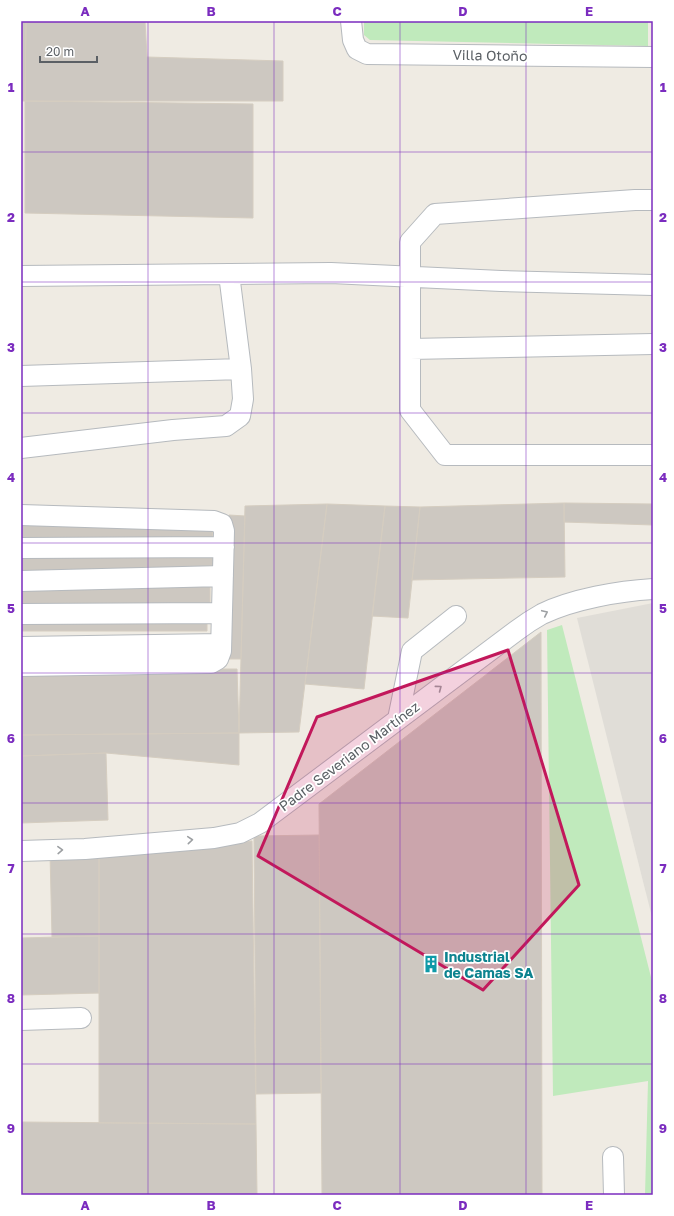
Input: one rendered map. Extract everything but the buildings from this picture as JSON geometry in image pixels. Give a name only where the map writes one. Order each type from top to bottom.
[{"type":"street","name":"Villa Otoño","points":[[351,21],[353,40],[357,49],[367,54],[653,57]]},
{"type":"street","points":[[653,200],[634,200],[434,214],[410,242],[410,410],[445,456],[653,455]]},
{"type":"street","points":[[21,276],[331,273],[501,281],[653,284]]},
{"type":"street","points":[[21,448],[173,430],[226,426],[240,416],[243,399],[241,369],[229,274]]},
{"type":"street","points":[[410,349],[653,344]]},
{"type":"street","points":[[21,376],[241,369]]},
{"type":"street","points":[[21,515],[214,520],[222,524],[224,531],[221,644],[218,659],[211,663],[21,666]]},
{"type":"street","points":[[21,548],[224,547]]},
{"type":"street","points":[[21,581],[223,576]]},
{"type":"street","name":"Padre Severiano Martínez","points":[[21,852],[85,849],[199,840],[240,834],[260,823],[516,631],[542,614],[573,601],[638,590],[653,589]]},
{"type":"street","points":[[21,614],[222,613]]},
{"type":"street","points":[[398,719],[412,651],[456,616]]},
{"type":"street","points":[[21,647],[221,644]]},
{"type":"street","points":[[21,1020],[81,1018]]},
{"type":"street","points":[[613,1157],[614,1195]]},
{"type":"highlighted area","points":[[508,650],[579,885],[483,990],[258,856],[317,717]]},
{"type":"shaded area","points":[[653,603],[653,921],[577,618]]},
{"type":"green space","points":[[364,21],[648,21],[648,46],[370,40],[364,35]]},
{"type":"green space","points":[[562,625],[653,985],[653,1195],[645,1195],[648,1081],[553,1096],[547,630]]},
{"type":"place","name":"Industrial de Camas SA","points":[[431,964]]}]
